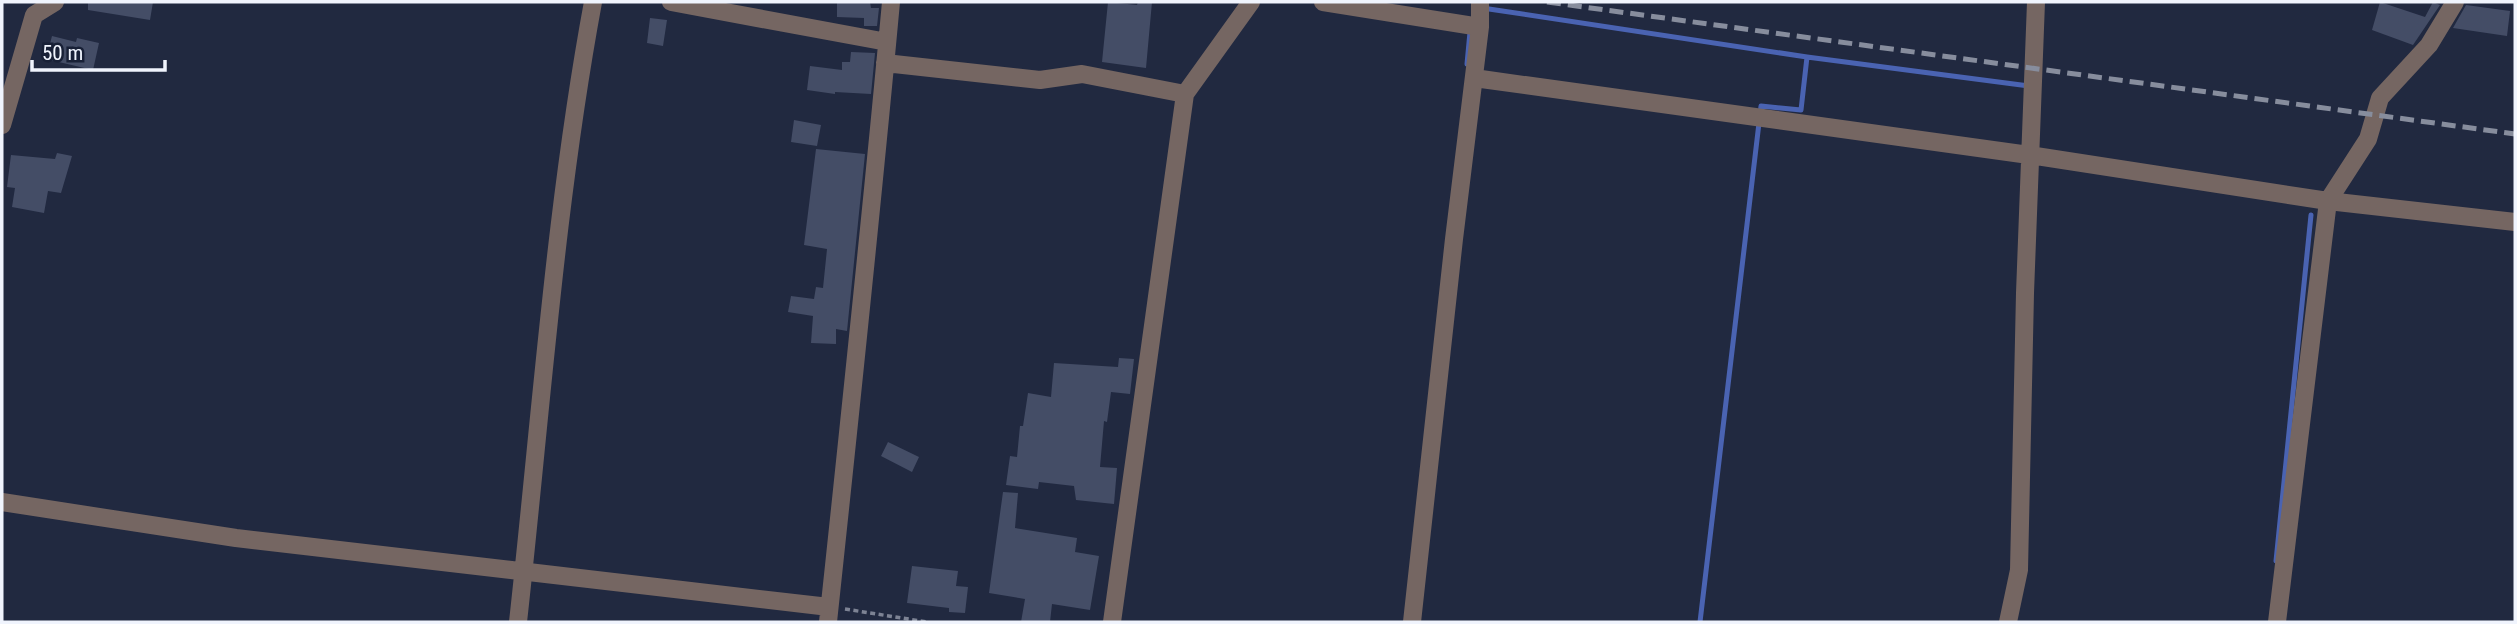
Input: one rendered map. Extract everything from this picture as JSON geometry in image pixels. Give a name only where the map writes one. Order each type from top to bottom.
[{"type":"street","points":[[2,125],[34,15],[55,2]]},
{"type":"street","points":[[518,622],[560,210],[578,83],[593,2]]},
{"type":"street","points":[[671,2],[887,42]]},
{"type":"street","points":[[2,502],[236,538],[829,614],[891,2]]},
{"type":"street","points":[[1112,622],[1185,94],[1251,2]]},
{"type":"street","points":[[1323,2],[1480,27]]},
{"type":"street","points":[[1412,622],[1480,27],[1480,2]]},
{"type":"street","points":[[2008,622],[2019,570],[2029,155],[2036,2]]},
{"type":"street","points":[[2277,622],[2328,201],[2368,139],[2380,98],[2429,46],[2455,2]]},
{"type":"street","points":[[885,63],[1040,80],[1082,74],[1185,94]]},
{"type":"street","points":[[1474,78],[2029,155],[2328,201],[2515,222]]},
{"type":"path","points":[[829,614],[927,622]]},
{"type":"building","points":[[88,2],[153,2],[150,20],[88,10]]},
{"type":"building","points":[[837,2],[870,2],[871,8],[879,8],[877,26],[864,26],[864,18],[837,17]]},
{"type":"building","points":[[1108,2],[1137,5],[1138,2],[1152,2],[1146,68],[1102,62]]},
{"type":"building","points":[[2380,2],[2425,17],[2433,2],[2440,5],[2413,45],[2372,30]]},
{"type":"building","points":[[2466,5],[2510,11],[2507,36],[2453,28]]},
{"type":"building","points":[[650,18],[667,20],[663,46],[647,43]]},
{"type":"building","points":[[52,36],[76,42],[77,38],[99,43],[93,70],[46,59]]},
{"type":"building","points":[[851,52],[875,53],[871,94],[835,94],[807,90],[810,66],[842,70],[842,62],[850,62]]},
{"type":"building","points":[[794,120],[821,125],[817,146],[791,142]]},
{"type":"building","points":[[816,149],[865,154],[847,331],[836,329],[836,344],[811,343],[813,316],[788,312],[791,296],[814,299],[816,287],[823,288],[827,249],[804,245]]},
{"type":"building","points":[[57,153],[72,156],[61,193],[48,191],[44,213],[12,207],[15,188],[7,187],[11,155],[55,159]]},
{"type":"building","points":[[1119,358],[1134,359],[1130,394],[1111,392],[1107,422],[1104,421],[1100,467],[1117,468],[1114,504],[1076,500],[1074,486],[1039,482],[1038,489],[1006,485],[1010,456],[1017,457],[1020,426],[1023,426],[1028,393],[1051,397],[1054,363],[1118,367]]},
{"type":"building","points":[[888,442],[919,457],[912,472],[881,456]]},
{"type":"building","points":[[1003,492],[1018,493],[1015,528],[1077,538],[1075,552],[1099,556],[1090,610],[1052,604],[1050,622],[1021,622],[1025,599],[989,593]]},
{"type":"building","points":[[912,566],[958,571],[956,586],[968,587],[965,613],[949,612],[949,608],[907,603]]},
{"type":"waterway","points":[[1489,9],[1807,57],[2029,86]]},
{"type":"waterway","points":[[1467,64],[1470,32]]},
{"type":"waterway","points":[[1700,622],[1761,106],[1801,110],[1807,57]]},
{"type":"waterway","points":[[2276,561],[2311,215]]},
{"type":"railway","points":[[1547,2],[2515,134]]}]
